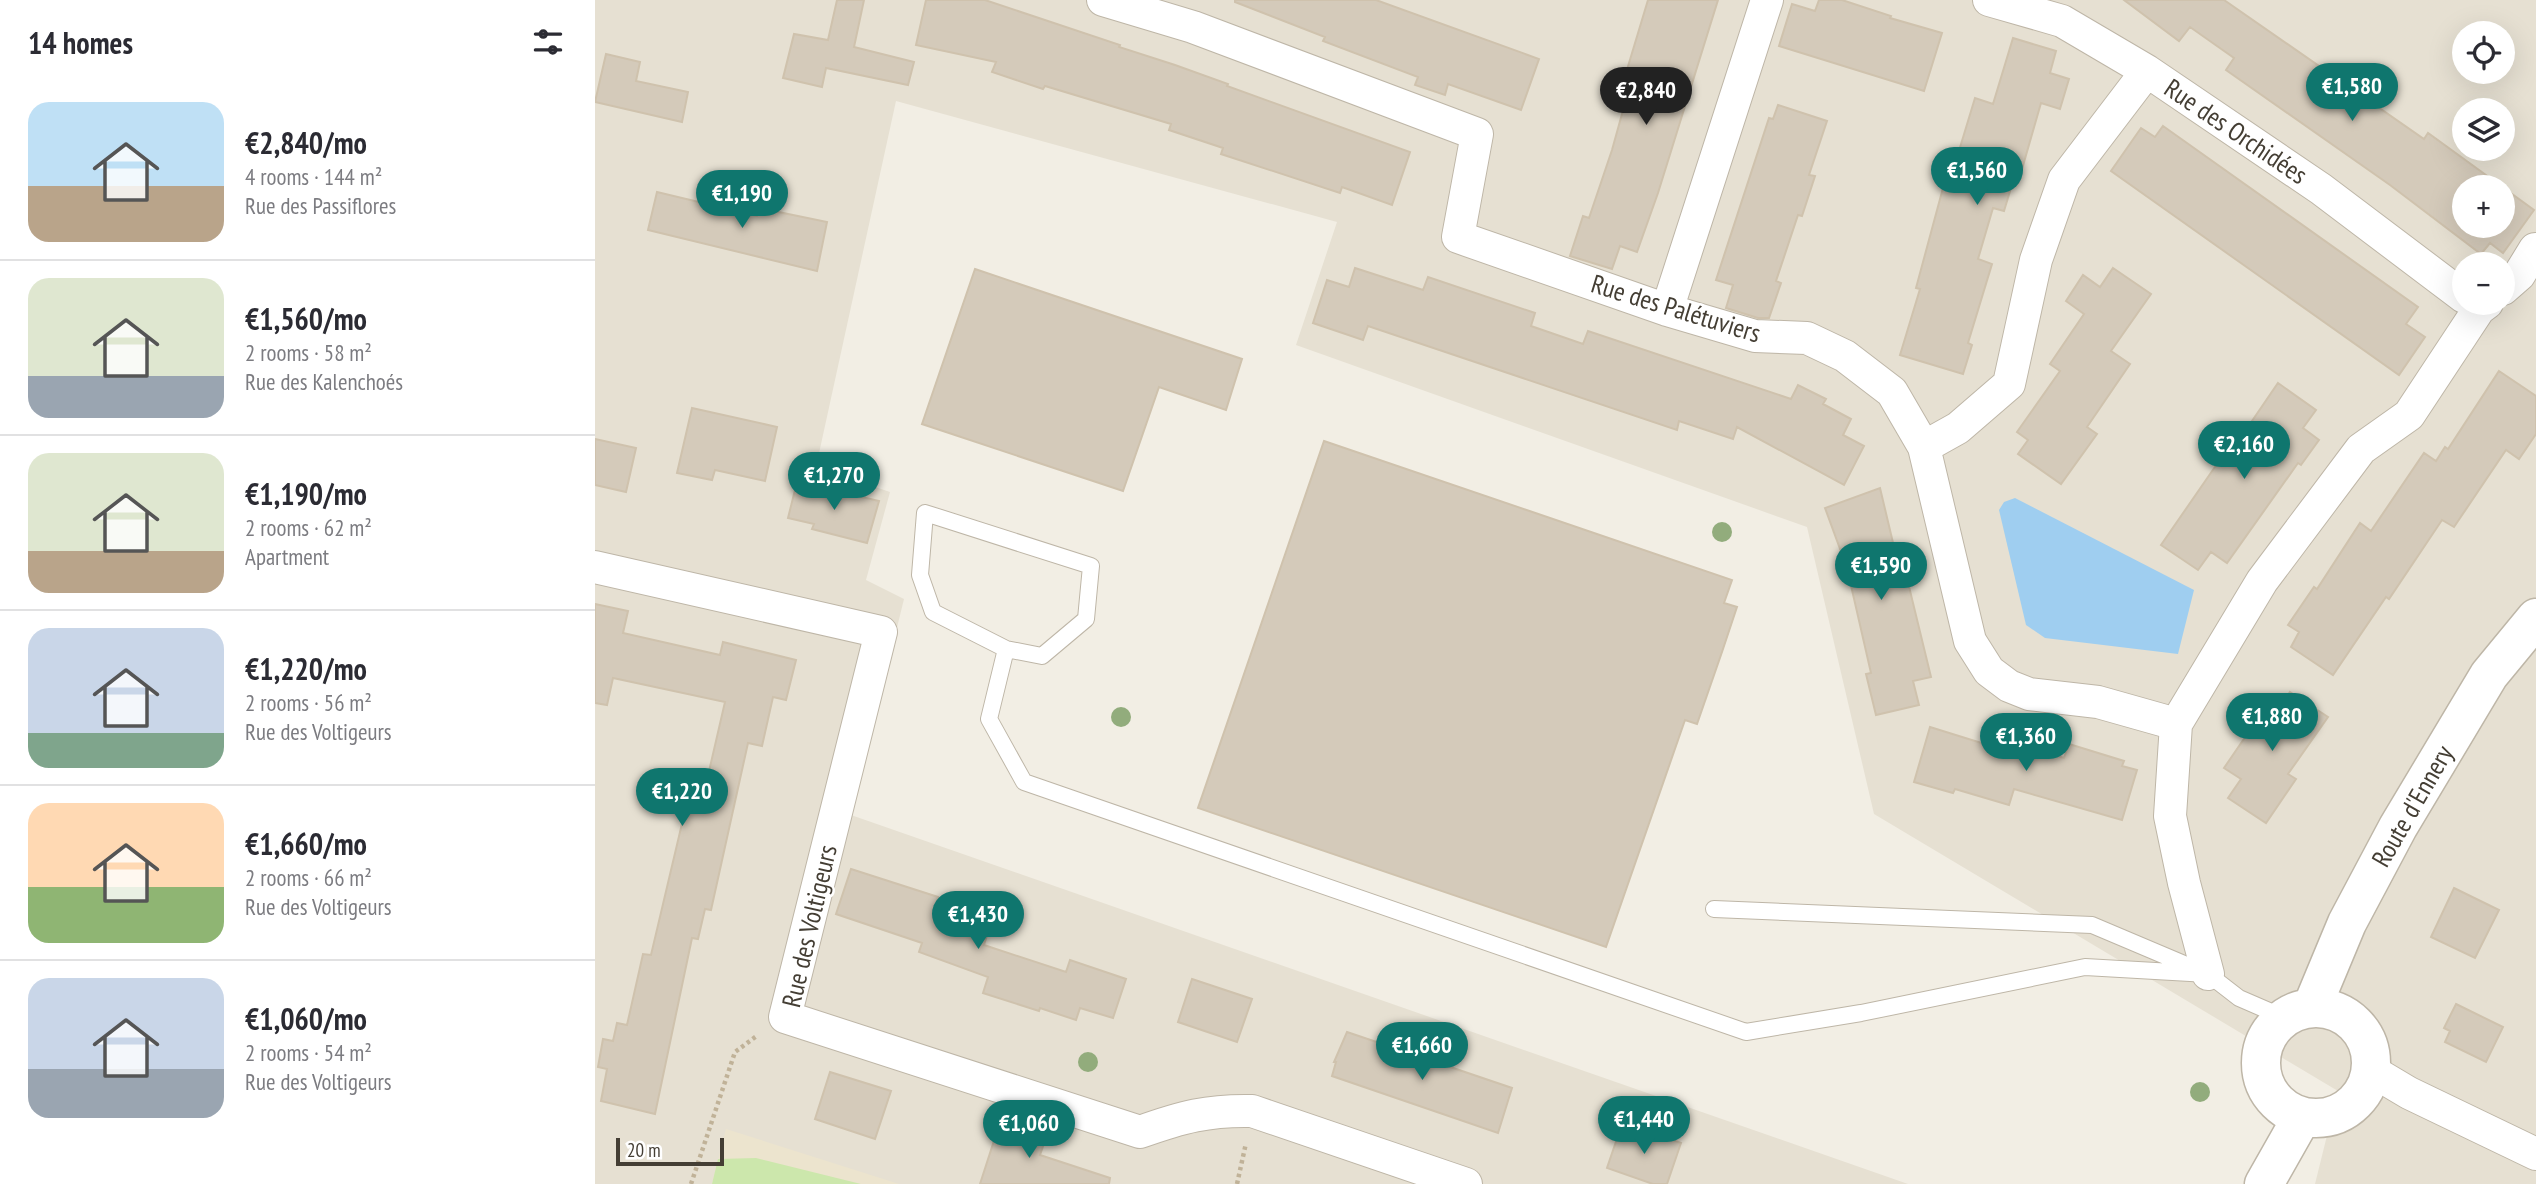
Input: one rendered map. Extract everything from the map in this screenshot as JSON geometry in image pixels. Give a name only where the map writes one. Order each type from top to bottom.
[{"type":"street","name":"Rue des Palétuviers","points":[[1103,0],[1198,13],[1476,134],[1458,237],[1667,310],[1755,336],[1807,338],[1845,356],[1892,392],[1924,447],[1970,642],[1989,671],[2009,686],[2029,694],[2098,702],[2176,723]]},
{"type":"street","points":[[1667,310],[1767,0]]},
{"type":"street","name":"Rue des Orchidées","points":[[1989,0],[2062,21],[2147,71],[2452,280]]},
{"type":"street","points":[[1924,447],[1958,428],[2009,384],[2036,260],[2064,180],[2147,71]]},
{"type":"street","points":[[2515,278],[2535,249]]},
{"type":"street","points":[[2208,974],[2170,816],[2176,723],[2262,581],[2361,449],[2409,415],[2472,315]]},
{"type":"street","name":"Rue des Voltigeurs","points":[[595,568],[881,632],[785,1017],[1140,1132],[1184,1116],[1220,1110],[1252,1111],[1467,1184]]},
{"type":"street","name":"Route d'Ennery","points":[[2297,1012],[2398,827],[2489,675],[2536,618]]},
{"type":"street","points":[[2339,1011],[2362,1030],[2370,1048],[2372,1071],[2367,1087],[2345,1111],[2314,1119],[2302,1117],[2285,1110],[2275,1102],[2261,1077],[2263,1045],[2297,1012],[2339,1011]]},
{"type":"street","points":[[2372,1071],[2409,1093],[2536,1154]]},
{"type":"street","points":[[2265,1184],[2302,1117]]},
{"type":"lane","points":[[925,513],[1091,566],[1086,619],[1042,656],[1006,649],[933,612],[920,575],[925,513]]},
{"type":"lane","points":[[1006,649],[989,719],[1024,782],[1747,1032],[1861,1013],[2085,967],[2208,974]]},
{"type":"lane","points":[[1714,909],[2092,925],[2208,974],[2239,998],[2297,1012]]},
{"type":"path","points":[[691,1184],[735,1052],[785,1017]]},
{"type":"shaded area","points":[[595,0],[2536,0],[2536,1184],[2315,1184],[2338,1091],[1874,814],[1807,527],[1296,345],[1337,222],[896,101],[816,467],[890,492],[866,580],[904,599],[851,815],[1908,1184],[595,1184]]},
{"type":"shaded area","points":[[726,1129],[899,1184],[712,1184]]},
{"type":"green space","points":[[756,1158],[861,1184],[712,1184],[718,1159]]},
{"type":"water","points":[[2015,498],[2194,590],[2178,654],[2045,638],[2026,625],[1999,510],[2004,502]]},
{"type":"building","points":[[837,0],[864,0],[854,47],[914,62],[908,85],[826,68],[822,87],[783,78],[794,34],[828,40]]},
{"type":"building","points":[[926,0],[985,0],[1120,45],[1119,47],[1228,84],[1227,86],[1410,152],[1392,205],[1342,187],[1340,193],[1221,154],[1223,148],[1169,130],[1171,124],[992,72],[996,62],[916,45]]},
{"type":"building","points":[[1235,0],[1376,0],[1539,59],[1521,110],[1448,84],[1445,95],[1415,85],[1418,77],[1323,41],[1325,37]]},
{"type":"building","points":[[1648,0],[1718,0],[1637,252],[1620,246],[1612,269],[1570,256],[1583,216],[1589,218],[1612,150],[1627,96],[1620,93]]},
{"type":"building","points":[[1819,0],[1842,0],[1942,33],[1924,91],[1779,46],[1792,4],[1815,11]]},
{"type":"building","points":[[2124,0],[2224,0],[2424,139],[2428,133],[2452,151],[2452,161],[2466,161],[2486,175],[2452,175],[2452,232],[2226,70],[2234,58],[2190,27],[2179,41]]},
{"type":"building","points":[[2013,38],[2056,51],[2050,73],[2069,79],[2060,109],[2041,103],[2022,169],[2017,168],[2004,211],[1993,208],[1978,259],[1992,264],[1968,343],[1972,345],[1963,374],[1900,355],[1920,289],[1916,288],[1950,162],[1955,164],[1975,98],[1993,104]]},
{"type":"building","points":[[606,54],[640,62],[636,81],[688,92],[682,122],[595,102]]},
{"type":"building","points":[[1778,105],[1827,121],[1809,175],[1815,176],[1802,216],[1798,215],[1776,281],[1781,283],[1769,318],[1758,318],[1726,308],[1733,285],[1716,280],[1769,118],[1773,119]]},
{"type":"building","points":[[2163,126],[2418,307],[2406,324],[2425,337],[2399,375],[2111,171],[2141,128],[2155,137]]},
{"type":"building","points":[[657,192],[757,216],[759,208],[827,222],[817,271],[648,230]]},
{"type":"building","points":[[2515,196],[2534,210],[2515,236]]},
{"type":"building","points":[[2460,238],[2514,238],[2504,252],[2490,243],[2483,252],[2478,252]]},
{"type":"building","points":[[1355,268],[1423,290],[1428,277],[1535,313],[1531,326],[1583,344],[1588,331],[1791,399],[1798,385],[1826,399],[1823,404],[1851,419],[1843,435],[1864,446],[1844,485],[1737,427],[1733,439],[1679,421],[1677,430],[1368,326],[1363,340],[1313,323],[1327,280],[1349,287]]},
{"type":"building","points":[[2113,268],[2151,294],[2111,351],[2130,364],[2087,427],[2097,434],[2061,484],[2018,454],[2028,440],[2017,432],[2060,371],[2050,364],[2084,314],[2066,301],[2083,275],[2100,287]]},
{"type":"building","points":[[975,269],[1242,359],[1226,410],[1159,387],[1123,491],[922,424]]},
{"type":"building","points":[[2499,371],[2536,396],[2536,434],[2519,459],[2506,450],[2454,527],[2442,520],[2333,675],[2291,647],[2299,632],[2288,625],[2314,587],[2317,589],[2360,523],[2371,531],[2424,453],[2436,461],[2445,447],[2448,449]]},
{"type":"building","points":[[2278,383],[2316,410],[2303,428],[2319,440],[2301,465],[2298,463],[2227,563],[2211,552],[2198,570],[2161,545],[2235,438],[2239,440]]},
{"type":"building","points":[[692,408],[777,427],[765,481],[715,470],[712,480],[677,473]]},
{"type":"building","points":[[595,439],[636,448],[626,492],[595,485]]},
{"type":"building","points":[[1324,441],[1732,580],[1724,603],[1737,607],[1722,652],[1697,724],[1685,720],[1606,947],[1198,808]]},
{"type":"building","points":[[797,482],[879,501],[867,543],[812,529],[814,524],[788,518]]},
{"type":"building","points":[[1880,488],[1899,568],[1904,566],[1931,677],[1913,681],[1919,705],[1876,715],[1866,674],[1871,673],[1847,568],[1825,508]]},
{"type":"building","points":[[595,604],[628,611],[623,633],[720,655],[723,642],[796,660],[786,700],[773,697],[762,746],[748,743],[711,910],[705,909],[698,939],[692,938],[655,1114],[601,1101],[607,1069],[598,1067],[603,1039],[613,1041],[617,1023],[627,1025],[643,954],[651,955],[693,777],[707,780],[725,702],[613,678],[607,705],[595,703]]},
{"type":"building","points":[[2290,692],[2328,717],[2288,774],[2296,779],[2266,823],[2228,798],[2241,779],[2224,768],[2250,730],[2242,725],[2260,699],[2277,711]]},
{"type":"building","points":[[1930,727],[2007,751],[2010,741],[2064,758],[2069,744],[2124,761],[2122,766],[2137,770],[2122,820],[2014,789],[2009,805],[1955,789],[1953,793],[1914,782]]},
{"type":"building","points":[[851,869],[938,897],[934,910],[989,929],[984,945],[1066,972],[1070,960],[1126,979],[1113,1018],[1080,1008],[1076,1020],[983,993],[988,977],[919,952],[922,943],[836,914]]},
{"type":"building","points":[[2454,888],[2499,910],[2475,958],[2431,937]]},
{"type":"building","points":[[1192,979],[1252,999],[1237,1042],[1178,1022]]},
{"type":"building","points":[[2456,1004],[2503,1027],[2486,1062],[2445,1042],[2450,1031],[2444,1028]]},
{"type":"building","points":[[1347,1032],[1512,1088],[1498,1133],[1332,1076],[1334,1062]]},
{"type":"building","points":[[830,1072],[891,1091],[875,1139],[815,1119]]},
{"type":"building","points":[[1002,1116],[1048,1132],[1040,1155],[1110,1178],[1109,1184],[980,1184]]},
{"type":"building","points":[[1622,1124],[1681,1143],[1667,1184],[1653,1184],[1607,1168]]}]
